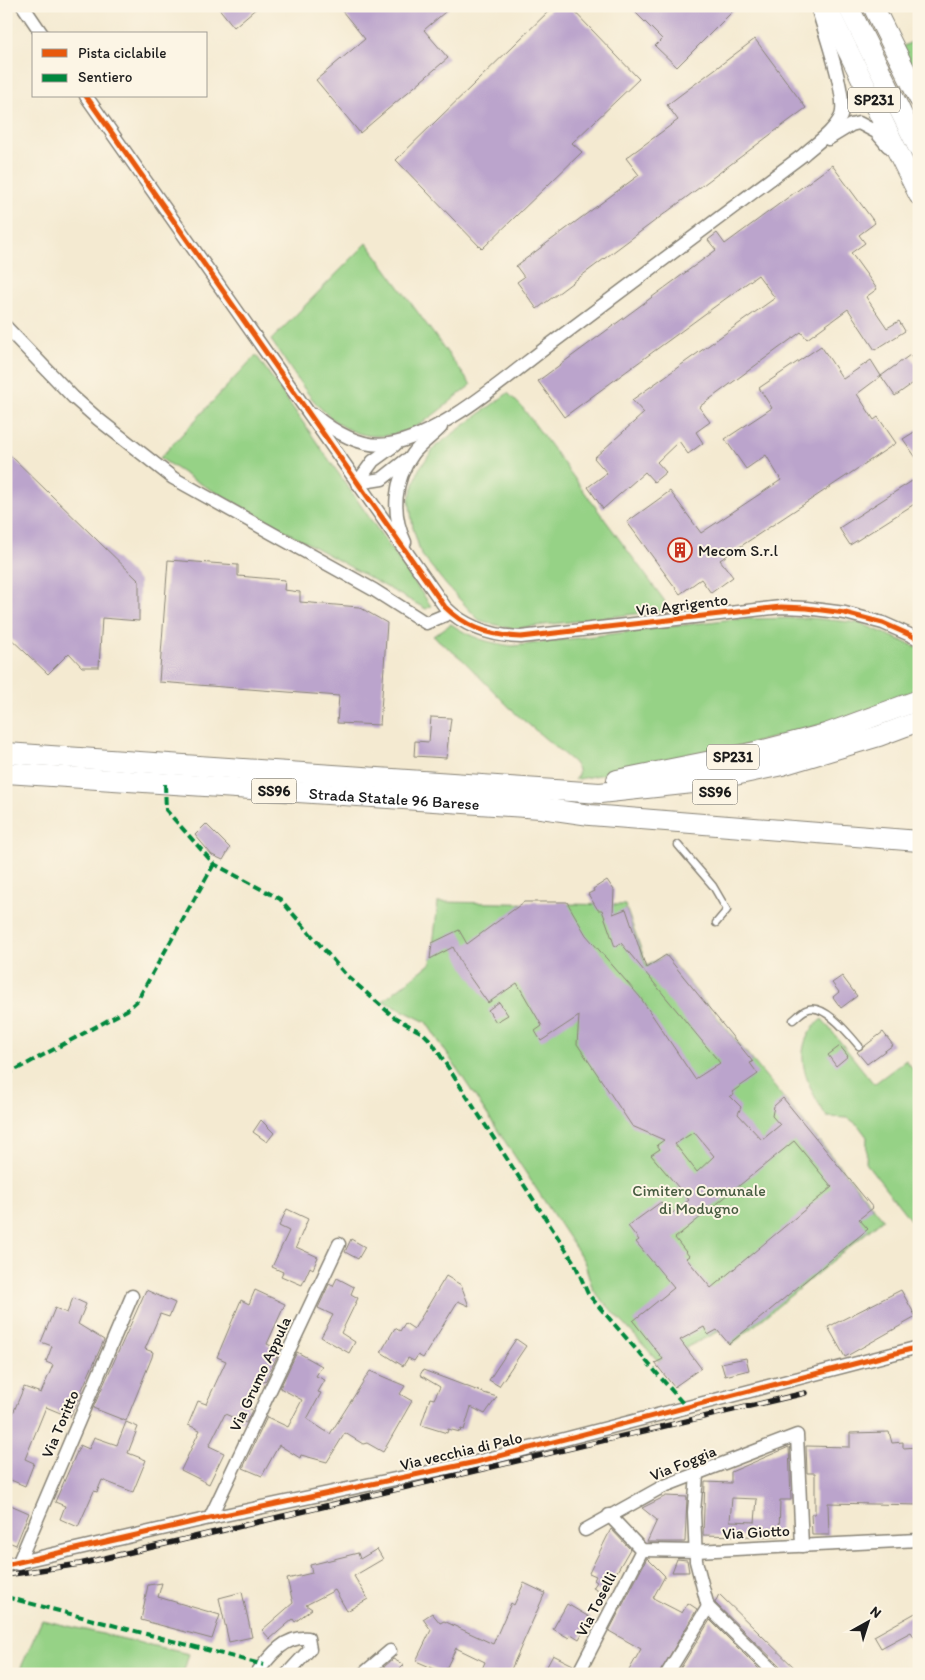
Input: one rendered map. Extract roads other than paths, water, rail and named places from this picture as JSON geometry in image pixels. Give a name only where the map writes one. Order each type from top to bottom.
[{"type":"main road","name":"SP231","points":[[826,6],[919,194]]},
{"type":"main road","name":"SP231","points":[[848,6],[919,149]]},
{"type":"main road","points":[[873,6],[919,98]]},
{"type":"main road","name":"SP231","points":[[541,798],[602,783],[756,752],[826,734],[919,700]]},
{"type":"main road","name":"SS96","points":[[541,798],[702,782],[782,765],[879,736],[919,721]]},
{"type":"main road","name":"SS96","points":[[541,798],[635,803],[737,788],[824,767],[919,735]]},
{"type":"main road","name":"Strada Statale 96 Barese","points":[[6,753],[541,798]]},
{"type":"main road","name":"Strada Statale 96 Barese","points":[[6,773],[541,798]]},
{"type":"main road","name":"SS96","points":[[541,798],[590,815],[919,841]]},
{"type":"main road","points":[[841,835],[919,847]]},
{"type":"street","points":[[23,6],[41,32]]},
{"type":"street","points":[[357,483],[382,479],[394,472],[454,415],[802,155],[835,126],[842,108],[836,72],[817,6]]},
{"type":"street","points":[[917,6],[919,11]]},
{"type":"street","points":[[6,326],[85,408],[173,478],[374,590],[426,623],[450,613],[300,403],[87,98]]},
{"type":"street","points":[[802,155],[850,125],[859,123],[876,132],[906,168]]},
{"type":"street","points":[[300,403],[335,431],[352,438],[374,444],[388,445],[404,440]]},
{"type":"street","points":[[357,483],[373,462],[404,440],[454,415]]},
{"type":"street","points":[[414,453],[400,480],[396,493],[396,513],[400,532],[417,568]]},
{"type":"street","name":"Via Agrigento","points":[[450,613],[486,632],[521,637],[762,608],[806,608],[846,613],[867,618],[919,639]]},
{"type":"street","name":"Via Grumo Appula","points":[[210,1518],[339,1244]]},
{"type":"street","name":"Via Toritto","points":[[12,1565],[132,1296]]},
{"type":"street","name":"Via vecchia di Palo","points":[[12,1565],[210,1518],[476,1462],[919,1346]]},
{"type":"street","name":"Via Foggia","points":[[585,1530],[662,1487],[797,1435],[802,1546]]},
{"type":"street","points":[[697,1475],[694,1512],[696,1561],[708,1607],[776,1674]]},
{"type":"street","points":[[609,1515],[642,1550]]},
{"type":"street","name":"Via Giotto","points":[[642,1550],[696,1551],[919,1540]]},
{"type":"street","name":"Via Toselli","points":[[578,1674],[642,1550]]},
{"type":"street","points":[[667,1674],[708,1607]]},
{"type":"street","points":[[256,1674],[283,1643],[298,1637],[308,1638],[310,1649],[288,1674]]},
{"type":"street","points":[[363,1674],[390,1651]]},
{"type":"lane","points":[[678,845],[712,886],[727,910],[716,923]]},
{"type":"lane","points":[[794,1020],[806,1009],[814,1008],[827,1013],[848,1032],[859,1046]]},
{"type":"railway","points":[[6,1575],[80,1564],[805,1393]]},
{"type":"place","name":"Mecom S.r.l","points":[[680,550]]},
{"type":"park label","name":"Cimitero Comunale di Modugno","points":[[699,1199]]}]
